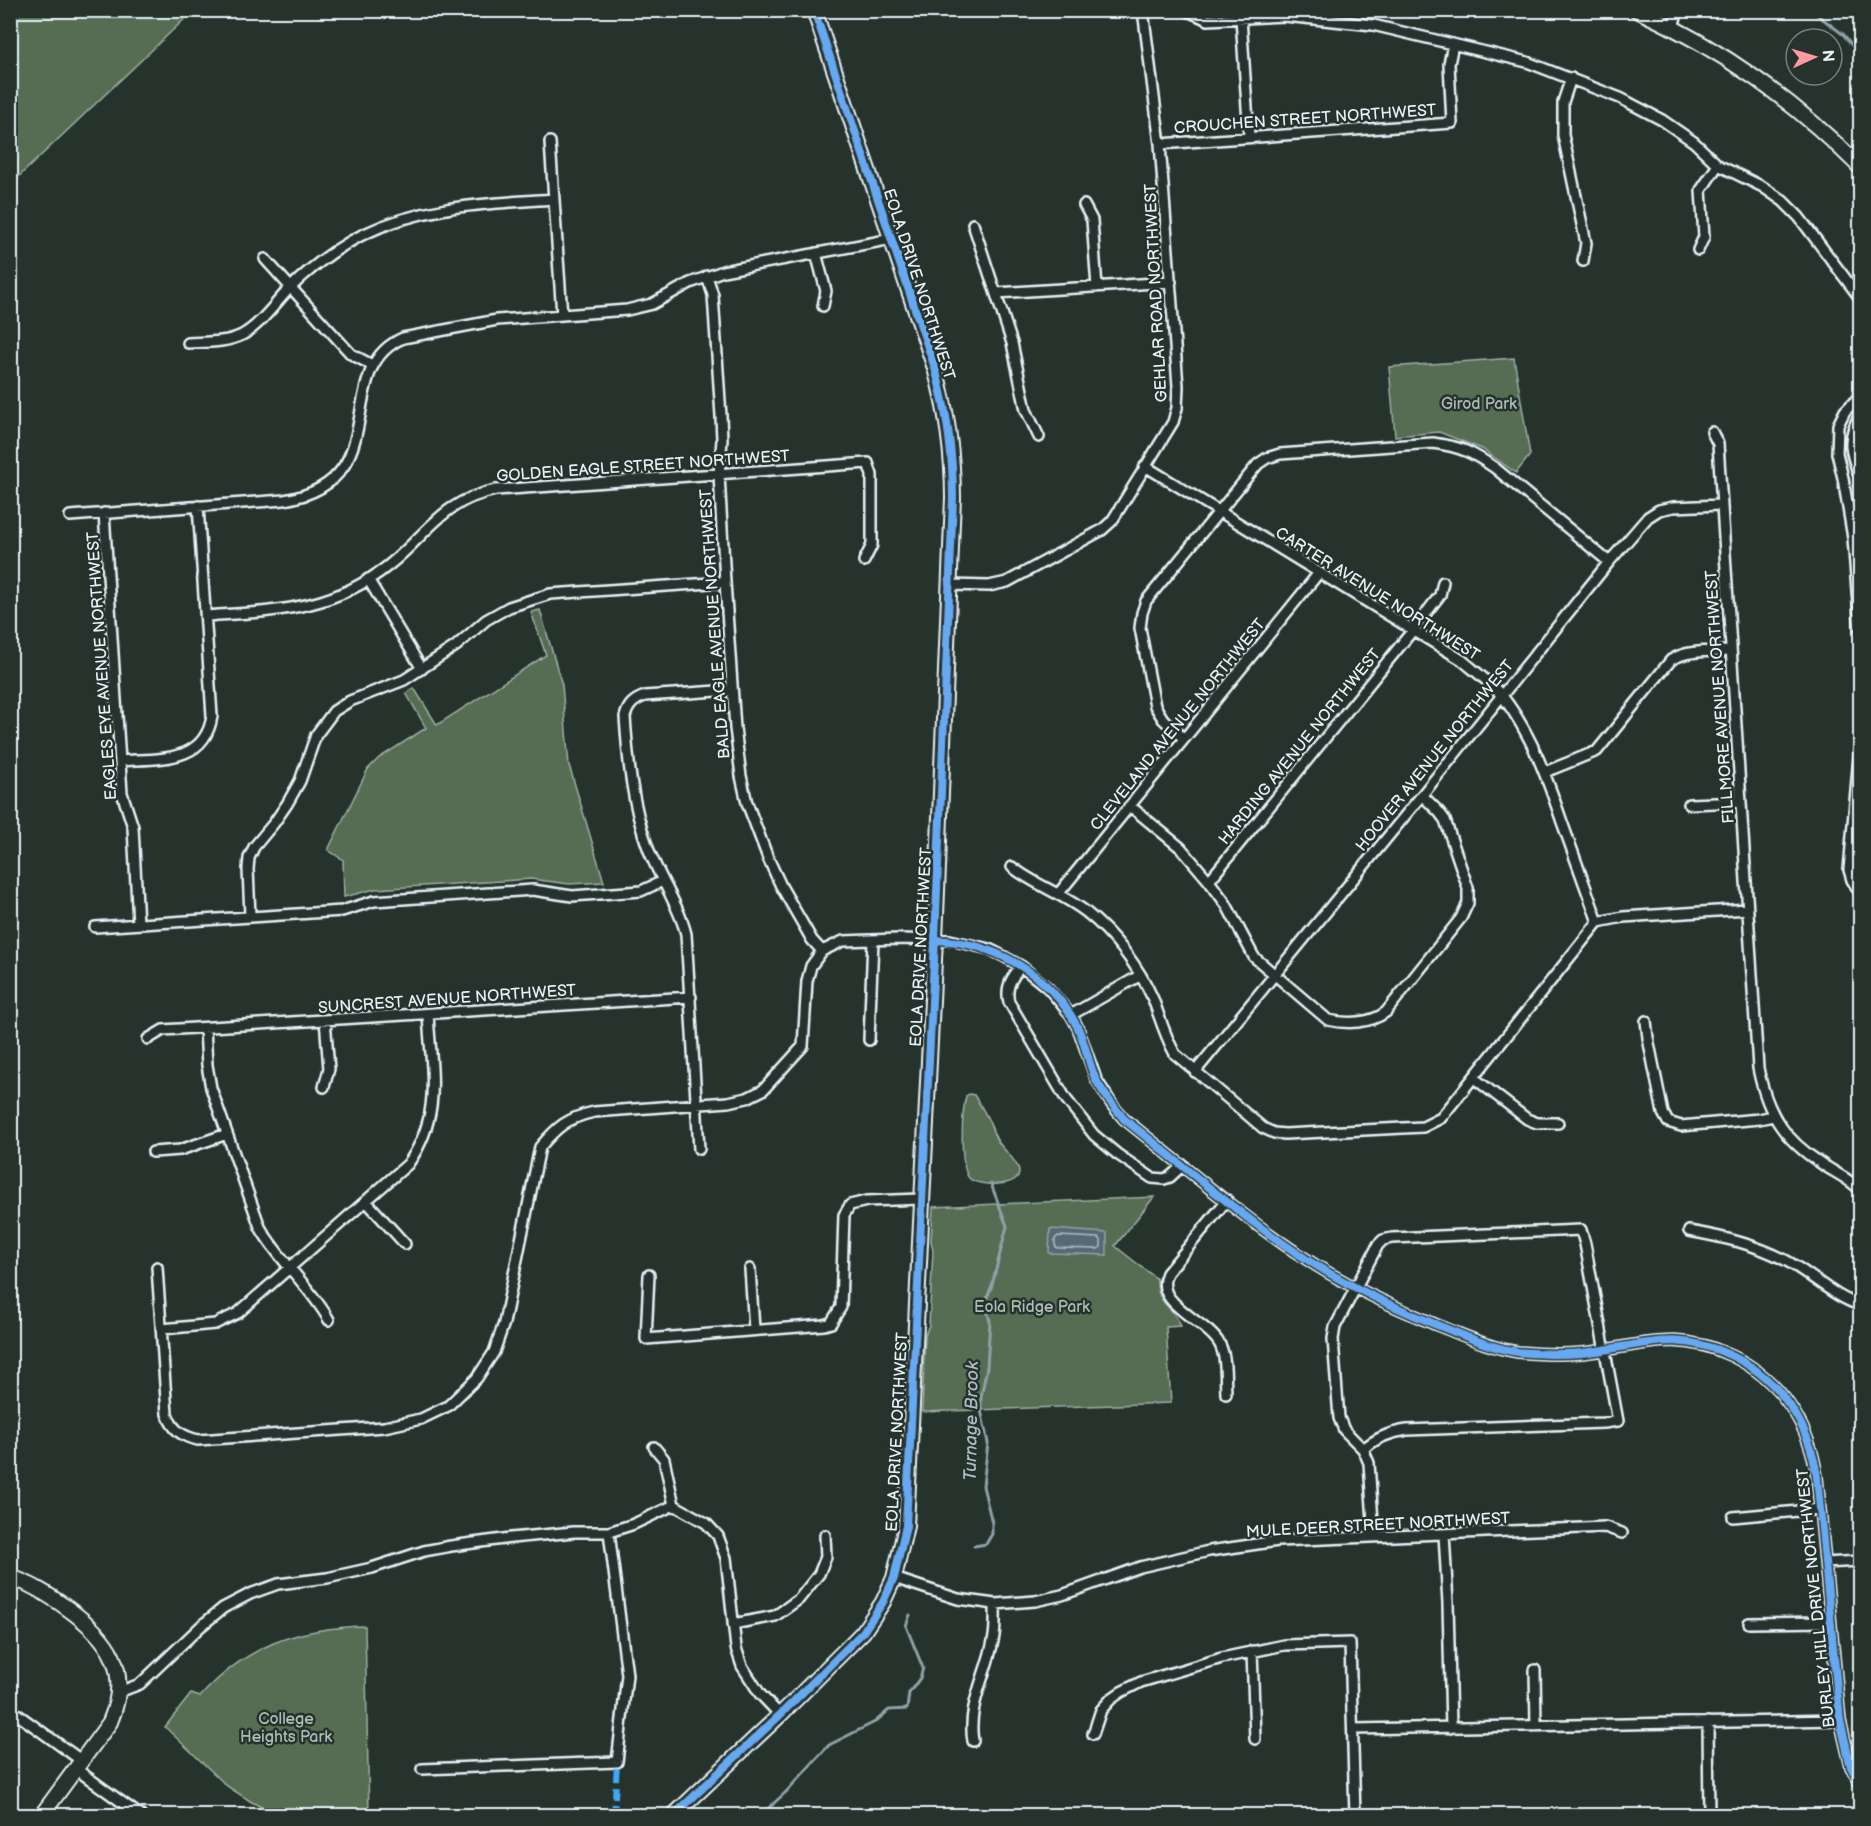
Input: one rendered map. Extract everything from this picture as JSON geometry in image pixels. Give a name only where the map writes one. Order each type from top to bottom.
[{"type":"main road","name":"EOLA DRIVE NORTHWEST","points":[[673,1815],[780,1715],[863,1632],[883,1602],[894,1578],[906,1527],[935,940],[953,482],[951,441],[935,369],[814,10]]},
{"type":"main road","points":[[1637,10],[1711,48],[1764,82],[1809,118],[1860,167]]},
{"type":"main road","points":[[10,1577],[51,1596],[86,1621],[99,1635],[113,1657],[119,1692],[117,1707],[110,1722],[41,1815]]},
{"type":"street","name":"GEHLAR ROAD NORTHWEST","points":[[949,585],[988,586],[1007,582],[1102,530],[1112,521],[1173,422],[1177,408],[1178,386],[1171,282],[1160,144],[1143,10]]},
{"type":"street","points":[[1673,27],[1678,10]]},
{"type":"street","points":[[1190,12],[1209,20],[1284,16],[1359,24],[1527,62],[1620,98],[1662,120],[1694,142],[1718,165],[1763,187],[1783,201],[1799,217],[1860,298]]},
{"type":"street","points":[[1241,18],[1249,137]]},
{"type":"street","name":"CROUCHEN STREET NORTHWEST","points":[[1160,144],[1452,123],[1449,64],[1453,44]]},
{"type":"street","points":[[1570,78],[1563,102],[1563,135],[1586,243],[1583,261]]},
{"type":"street","points":[[550,142],[562,315]]},
{"type":"street","points":[[1698,250],[1704,237],[1701,190],[1718,165]]},
{"type":"street","points":[[188,344],[215,342],[243,334],[332,253],[360,236],[402,218],[453,207],[554,199]]},
{"type":"street","points":[[1084,205],[1092,220],[1096,286]]},
{"type":"street","points":[[973,224],[1012,343],[1026,410],[1039,437]]},
{"type":"street","points":[[70,516],[284,500],[299,498],[327,486],[347,463],[355,443],[372,365],[390,343],[403,338],[497,320],[636,308],[652,304],[707,276],[892,239]]},
{"type":"street","points":[[816,253],[826,291],[824,306]]},
{"type":"street","points":[[265,259],[351,354],[372,365]]},
{"type":"street","name":"BALD EAGLE AVENUE NORTHWEST","points":[[707,276],[712,295],[721,416],[722,440],[719,474],[738,760],[754,825],[781,886],[812,940],[822,951]]},
{"type":"street","points":[[996,293],[1171,282]]},
{"type":"street","points":[[1860,396],[1845,411],[1838,425],[1837,453],[1853,538],[1860,631]]},
{"type":"street","points":[[1860,415],[1853,427],[1850,441],[1853,460],[1860,477]]},
{"type":"street","name":"FILLMORE AVENUE NORTHWEST","points":[[1712,432],[1718,444],[1758,1068],[1763,1093],[1773,1116],[1786,1135],[1802,1150],[1860,1190]]},
{"type":"street","points":[[1185,739],[1163,719],[1155,706],[1140,628],[1146,601],[1258,464],[1280,454],[1433,443],[1456,446],[1475,454],[1495,468],[1609,562]]},
{"type":"street","name":"GOLDEN EAGLE STREET NORTHWEST","points":[[206,616],[285,610],[337,596],[368,579],[394,560],[445,511],[466,498],[496,490],[868,463],[872,475],[872,545],[864,561]]},
{"type":"street","name":"CARTER AVENUE NORTHWEST","points":[[1145,466],[1318,574],[1462,660],[1502,696],[1521,722],[1545,772],[1598,922]]},
{"type":"street","name":"HOOVER AVENUE NORTHWEST","points":[[1195,1072],[1648,517],[1659,510],[1722,505]]},
{"type":"street","points":[[120,761],[178,756],[191,752],[210,730],[212,716],[198,506]]},
{"type":"street","name":"EAGLES EYE AVENUE NORTHWEST","points":[[104,513],[122,793],[133,827],[138,924]]},
{"type":"street","name":"CLEVELAND AVENUE NORTHWEST","points":[[1059,893],[1318,574]]},
{"type":"street","points":[[368,579],[422,669]]},
{"type":"street","points":[[250,916],[249,858],[254,847],[274,823],[296,789],[316,735],[334,711],[350,701],[404,680],[456,646],[486,620],[509,607],[550,594],[725,582]]},
{"type":"street","name":"HARDING AVENUE NORTHWEST","points":[[1209,881],[1413,630],[1440,595],[1443,582]]},
{"type":"street","points":[[1545,772],[1597,751],[1671,660],[1679,655],[1731,651]]},
{"type":"street","points":[[699,1149],[686,934],[683,920],[647,846],[632,787],[625,717],[631,704],[645,696],[732,690]]},
{"type":"street","points":[[1860,744],[1858,791],[1849,870],[1860,893]]},
{"type":"street","points":[[1130,806],[1181,848],[1209,881],[1226,904],[1254,957],[1328,1020],[1339,1022],[1371,1020],[1386,1012],[1461,918],[1468,903],[1468,888],[1445,820],[1422,795]]},
{"type":"street","points":[[1689,804],[1741,802]]},
{"type":"street","points":[[1012,867],[1025,878],[1059,893],[1087,912],[1108,932],[1127,955],[1152,996],[1167,1039],[1175,1054],[1263,1128],[1274,1133],[1285,1134],[1423,1127],[1441,1118],[1598,922],[1623,917],[1748,909]]},
{"type":"street","points":[[95,927],[342,911],[374,901],[533,890],[572,896],[641,891],[663,881]]},
{"type":"street","points":[[869,1041],[873,940]]},
{"type":"street","name":"BURLEY HILL DRIVE NORTHWEST","points":[[822,951],[843,941],[950,940],[989,949],[1021,966],[1048,988],[1071,1015],[1096,1079],[1124,1119],[1304,1258],[1402,1311],[1491,1346],[1514,1351],[1548,1355],[1584,1353],[1663,1340],[1692,1342],[1722,1351],[1759,1372],[1786,1399],[1807,1436],[1815,1463],[1840,1720],[1851,1767],[1860,1783]]},
{"type":"street","points":[[157,1268],[167,1414],[172,1427],[184,1437],[198,1440],[384,1427],[421,1419],[448,1406],[465,1391],[477,1378],[494,1352],[504,1323],[537,1156],[540,1147],[551,1134],[557,1127],[576,1116],[594,1112],[739,1100],[757,1094],[796,1056],[805,1040],[807,981],[811,966],[822,951]]},
{"type":"street","points":[[1021,966],[1008,986],[1009,1002],[1066,1099],[1084,1123],[1106,1145],[1152,1178],[1170,1177],[1183,1165]]},
{"type":"street","points":[[1071,1015],[1140,976]]},
{"type":"street","name":"SUNCREST AVENUE NORTHWEST","points":[[148,1039],[163,1030],[690,997]]},
{"type":"street","points":[[162,1329],[215,1324],[238,1313],[408,1164],[420,1148],[432,1113],[428,1014]]},
{"type":"street","points":[[324,1087],[329,1070],[326,1020]]},
{"type":"street","points":[[1646,1021],[1663,1113],[1668,1122],[1681,1126],[1773,1116]]},
{"type":"street","points":[[205,1028],[211,1088],[260,1227],[272,1247],[319,1302],[328,1320]]},
{"type":"street","points":[[1474,1078],[1527,1119],[1537,1123],[1558,1123]]},
{"type":"street","points":[[153,1152],[180,1150],[227,1134]]},
{"type":"street","points":[[649,1275],[646,1339],[831,1323],[841,1307],[844,1215],[850,1206],[867,1201],[921,1199]]},
{"type":"street","points":[[1226,1394],[1221,1345],[1215,1336],[1168,1298],[1164,1284],[1167,1273],[1227,1200]]},
{"type":"street","points":[[366,1201],[405,1244]]},
{"type":"street","points":[[1363,1449],[1376,1438],[1388,1433],[1407,1430],[1618,1421],[1581,1230],[1392,1238],[1383,1240],[1378,1245],[1335,1327],[1333,1339],[1339,1418],[1344,1430],[1363,1449],[1369,1462],[1374,1536]]},
{"type":"street","points":[[1689,1231],[1761,1249],[1814,1277],[1852,1303],[1860,1305]]},
{"type":"street","points":[[750,1269],[754,1329]]},
{"type":"street","points":[[654,1447],[664,1459],[674,1504],[706,1523],[718,1536],[726,1558],[736,1648],[742,1666],[760,1694],[780,1715]]},
{"type":"street","points":[[119,1692],[140,1684],[223,1608],[250,1594],[278,1584],[327,1578],[372,1568],[424,1551],[451,1546],[574,1532],[609,1532],[634,1524],[674,1504]]},
{"type":"street","points":[[1733,1517],[1820,1509]]},
{"type":"street","name":"MULE DEER STREET NORTHWEST","points":[[894,1578],[958,1599],[995,1604],[1035,1601],[1062,1595],[1140,1567],[1209,1551],[1278,1541],[1605,1527],[1622,1533]]},
{"type":"street","points":[[422,1769],[617,1762],[627,1675],[609,1532]]},
{"type":"street","points":[[1444,1534],[1451,1728]]},
{"type":"street","points":[[733,1624],[775,1616],[800,1599],[819,1574],[826,1557],[825,1535]]},
{"type":"street","points":[[1825,1563],[1860,1561]]},
{"type":"street","points":[[973,1741],[970,1725],[976,1696],[994,1639],[995,1604]]},
{"type":"street","points":[[1749,1623],[1830,1622]]},
{"type":"street","points":[[1093,1734],[1101,1710],[1121,1692],[1155,1677],[1252,1651],[1297,1644],[1350,1643],[1354,1815]]},
{"type":"street","points":[[1252,1651],[1255,1739]]},
{"type":"street","points":[[1535,1670],[1536,1726]]},
{"type":"street","points":[[10,1709],[141,1815]]},
{"type":"street","points":[[1353,1729],[1840,1720]]},
{"type":"street","points":[[1708,1722],[1708,1815]]},
{"type":"green space","points":[[11,10],[193,10],[193,11],[11,184]]},
{"type":"green space","name":"Girod Park","points":[[1514,358],[1530,455],[1516,473],[1482,449],[1439,432],[1395,436],[1389,367]]},
{"type":"green space","points":[[540,610],[562,685],[569,765],[604,882],[569,884],[531,879],[375,889],[344,897],[343,860],[328,850],[368,769],[379,758],[426,728],[406,693],[414,688],[437,725],[546,655],[531,612]]},
{"type":"green space","points":[[974,1095],[997,1140],[1017,1166],[1018,1176],[1014,1180],[1007,1183],[989,1184],[969,1178],[964,1162],[962,1138],[966,1096]]},
{"type":"green space","name":"Eola Ridge Park","points":[[1154,1197],[1115,1246],[1157,1279],[1157,1288],[1162,1300],[1174,1313],[1181,1326],[1166,1327],[1171,1403],[922,1412],[925,1335],[929,1325],[933,1251],[931,1241],[933,1207]]},
{"type":"green space","name":"College Heights Park","points":[[365,1626],[369,1815],[276,1815],[227,1786],[165,1727],[191,1694],[200,1697],[236,1664],[254,1652],[295,1636],[340,1627]]},
{"type":"water","points":[[1050,1229],[1107,1233],[1107,1255],[1049,1253]]},
{"type":"waterway","points":[[1811,10],[1844,35],[1860,56]]},
{"type":"waterway","name":"Turnage Brook","points":[[974,1546],[986,1544],[992,1534],[992,1523],[983,1486],[988,1443],[981,1410],[981,1397],[987,1367],[990,1321],[985,1303],[1007,1226],[991,1184]]},
{"type":"waterway","name":"Turnage Brook","points":[[760,1816],[786,1792],[829,1745],[875,1722],[889,1710],[907,1709],[909,1693],[920,1678],[923,1668],[906,1626],[910,1615]]},
{"type":"marked path","points":[[614,1816],[617,1762]]},
{"type":"cycle path","points":[[673,1816],[780,1715],[863,1632],[883,1602],[894,1578],[906,1526],[935,940],[953,498],[952,465],[946,416],[935,368],[814,10]]},
{"type":"cycle path","points":[[935,940],[957,942],[998,954],[1035,976],[1051,990],[1077,1026],[1095,1078],[1124,1119],[1257,1225],[1303,1257],[1352,1286],[1385,1303],[1497,1348],[1518,1352],[1566,1354],[1675,1341],[1712,1348],[1732,1356],[1765,1377],[1790,1406],[1800,1422],[1813,1458],[1817,1477],[1840,1720],[1851,1767],[1860,1783]]}]
